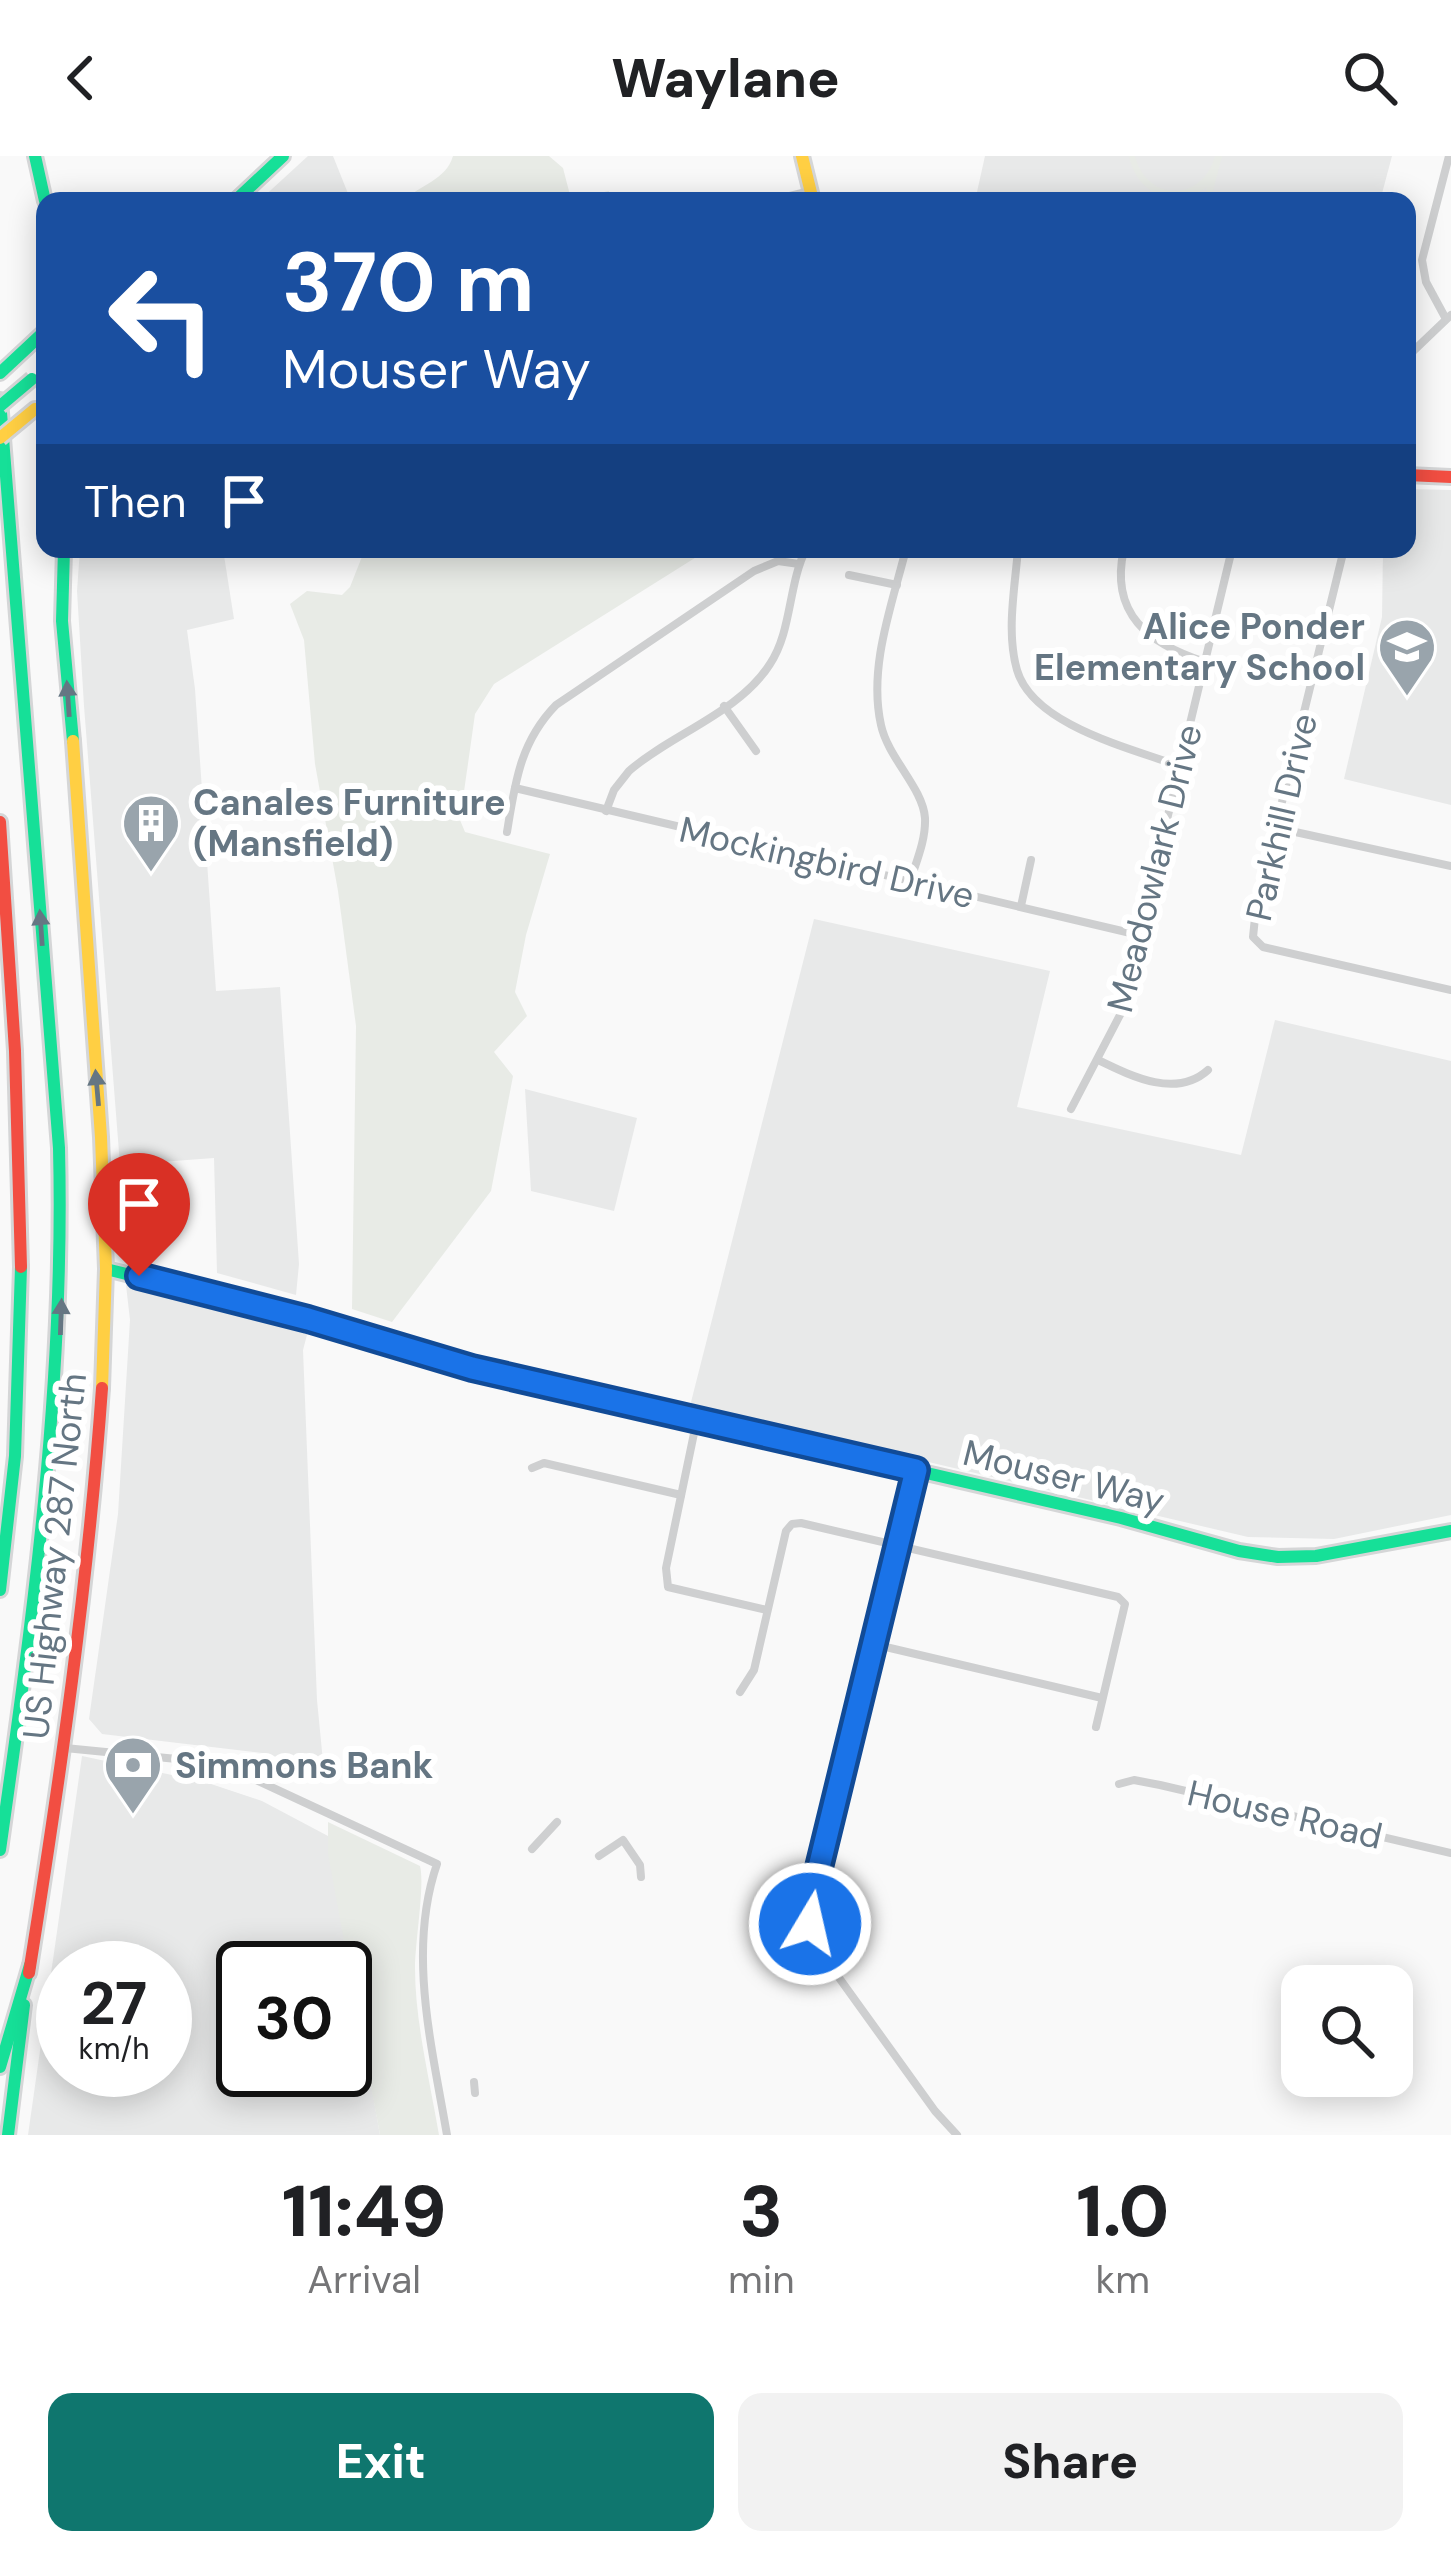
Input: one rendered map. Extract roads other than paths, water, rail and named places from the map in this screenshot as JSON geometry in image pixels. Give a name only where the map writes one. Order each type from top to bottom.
[{"type":"main road","points":[[35,156],[43,192]]},
{"type":"main road","points":[[245,192],[283,156]]},
{"type":"main road","points":[[802,156],[810,192]]},
{"type":"main road","points":[[0,373],[36,339]]},
{"type":"main road","points":[[0,1850],[52,1463],[63,1269],[59,1148],[0,403],[36,377]]},
{"type":"main road","points":[[0,438],[36,410]]},
{"type":"main road","points":[[1416,476],[1451,477]]},
{"type":"main road","name":"US Highway 287 North","points":[[8,2135],[24,2000],[65,1748],[94,1491],[106,1269],[82,845],[62,621],[64,558]]},
{"type":"main road","points":[[0,822],[20,1156],[22,1307],[14,1474],[0,1590]]},
{"type":"main road","name":"Mouser Way","points":[[106,1269],[308,1319],[472,1368],[1278,1557],[1316,1556],[1451,1531]]},
{"type":"main road","points":[[0,2067],[30,1965]]},
{"type":"street","points":[[1416,348],[1449,317],[1426,282],[1422,260],[1449,156]]},
{"type":"street","points":[[606,811],[629,771],[751,687],[770,665],[802,558]]},
{"type":"street","points":[[904,558],[879,665],[877,694],[890,752],[924,812],[923,839],[910,882]]},
{"type":"street","points":[[1018,558],[1013,643],[1028,692],[1055,716],[1179,766]]},
{"type":"street","points":[[1123,558],[1120,576],[1129,612],[1161,644],[1205,662]]},
{"type":"street","name":"Meadowlark Drive","points":[[1071,1109],[1120,1015],[1230,558]]},
{"type":"street","name":"Parkhill Drive","points":[[1342,558],[1256,908],[1253,938],[1256,944],[1451,990]]},
{"type":"street","points":[[507,832],[527,743],[556,705],[754,571],[778,561],[799,564]]},
{"type":"street","points":[[849,575],[897,585]]},
{"type":"street","points":[[724,706],[756,751]]},
{"type":"street","name":"Mockingbird Drive","points":[[515,788],[1139,935]]},
{"type":"street","points":[[1277,828],[1451,866]]},
{"type":"street","points":[[1021,906],[1031,860]]},
{"type":"street","points":[[1098,1060],[1139,1078],[1180,1085],[1208,1070]]},
{"type":"street","points":[[697,1418],[666,1568],[668,1587],[768,1610]]},
{"type":"street","points":[[532,1468],[544,1463],[681,1495]]},
{"type":"street","points":[[916,1470],[812,1896],[810,1924],[819,1950],[957,2135]]},
{"type":"street","points":[[740,1692],[751,1678],[786,1531],[801,1523],[1114,1595],[1125,1604],[1096,1727]]},
{"type":"street","points":[[873,1644],[1102,1698]]},
{"type":"street","points":[[65,1748],[187,1760],[239,1772],[437,1864],[424,1924],[424,1988],[447,2135]]},
{"type":"street","name":"House Road","points":[[1119,1784],[1134,1780],[1160,1785],[1451,1853]]},
{"type":"street","points":[[532,1849],[557,1822]]},
{"type":"street","points":[[599,1856],[623,1840],[640,1865],[641,1877]]},
{"type":"street","points":[[474,2082],[475,2093]]},
{"type":"place","name":"Alice Ponder Elementary School","points":[[1407,698]]},
{"type":"place","name":"Canales Furniture (Mansfield)","points":[[151,874]]},
{"type":"place","name":"Simmons Bank","points":[[133,1816]]}]
